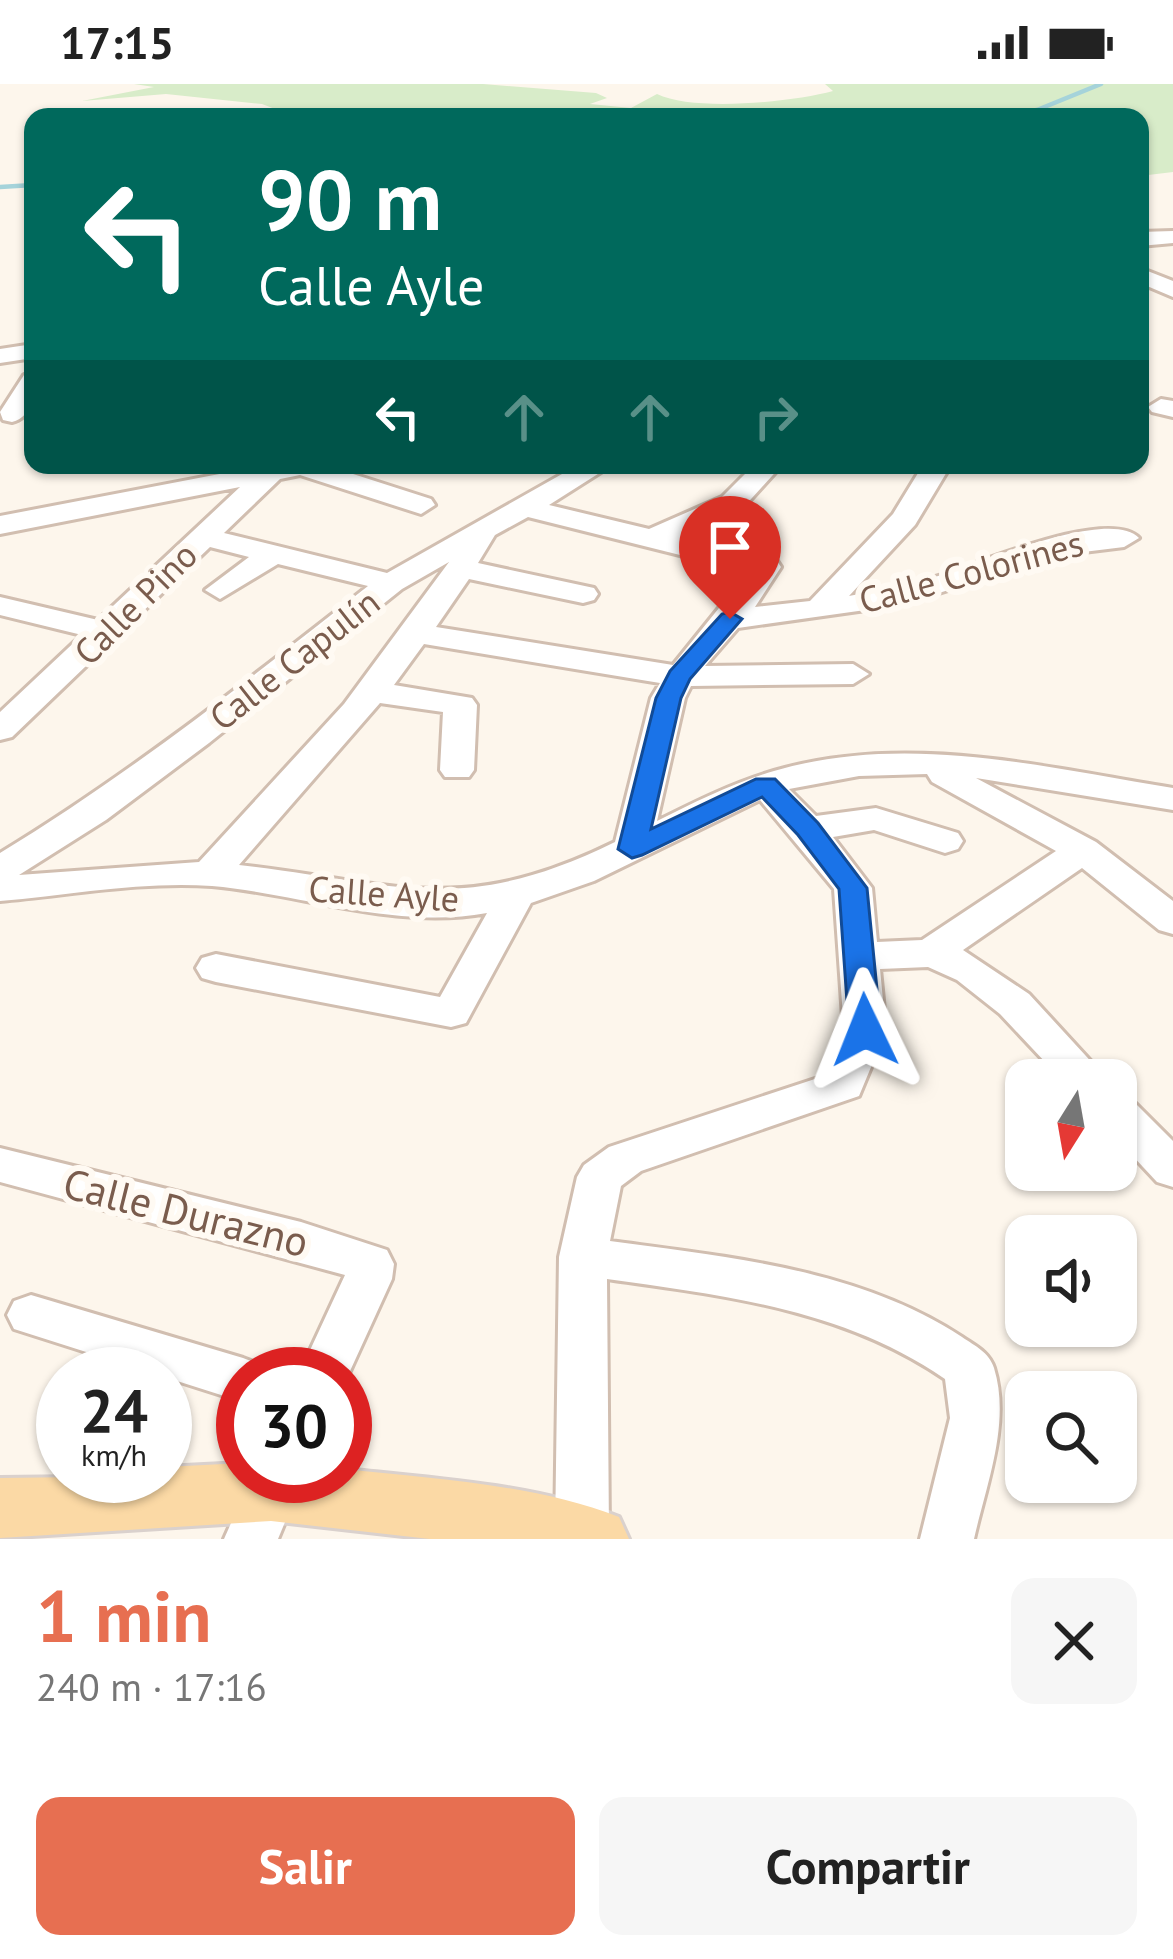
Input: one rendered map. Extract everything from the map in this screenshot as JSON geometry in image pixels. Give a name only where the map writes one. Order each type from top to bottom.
[{"type":"main road","points":[[0,1508],[222,1503]]},
{"type":"main road","points":[[286,1503],[462,1512],[589,1537]]},
{"type":"street","points":[[12,414],[24,395]]},
{"type":"street","points":[[0,525],[259,474]]},
{"type":"street","name":"Calle Pino","points":[[0,730],[203,537],[282,474]]},
{"type":"street","points":[[310,474],[421,506]]},
{"type":"street","name":"Calle Capulín","points":[[0,870],[93,812],[197,736],[391,583],[582,474]]},
{"type":"street","points":[[652,538],[709,517],[752,490],[762,474]]},
{"type":"street","points":[[819,610],[905,519],[932,474]]},
{"type":"street","points":[[524,507],[766,567],[730,619],[679,676],[668,698],[632,849]]},
{"type":"street","name":"Calle Capulín","points":[[209,874],[292,790],[375,692],[419,634],[485,529]]},
{"type":"street","points":[[203,537],[391,583]]},
{"type":"street","name":"Calle Colorines","points":[[730,619],[819,610],[926,590],[1094,537],[1124,538]]},
{"type":"street","points":[[220,590],[273,554]]},
{"type":"street","points":[[462,568],[583,594]]},
{"type":"street","points":[[0,606],[108,632]]},
{"type":"street","points":[[419,634],[679,676],[853,674]]},
{"type":"street","points":[[375,692],[460,704],[457,770]]},
{"type":"street","points":[[921,763],[1083,850],[1173,920]]},
{"type":"street","name":"Calle Ayle","points":[[0,889],[135,874],[209,874],[411,903],[516,896],[632,849],[765,785],[804,774],[921,763],[955,764],[1173,799]]},
{"type":"street","points":[[589,1537],[583,1257],[601,1177],[626,1159],[844,1085],[865,1030],[853,888],[808,829],[765,785]]},
{"type":"street","points":[[808,829],[876,819],[945,841]]},
{"type":"street","points":[[929,954],[1083,850]]},
{"type":"street","points":[[216,968],[451,1013],[516,896]]},
{"type":"street","points":[[862,957],[929,954],[952,959],[1018,1008],[1067,1059]]},
{"type":"street","points":[[1137,1132],[1173,1170]]},
{"type":"street","name":"Calle Durazno","points":[[0,1165],[301,1241],[370,1264],[368,1279],[337,1347]]},
{"type":"street","points":[[583,1257],[826,1299],[934,1340],[968,1368],[976,1418],[947,1539]]},
{"type":"street","points":[[31,1316],[216,1372]]},
{"type":"green space","points":[[134,84],[483,84],[596,93],[607,98],[590,104],[631,108],[272,108],[166,94],[82,101],[154,87]]},
{"type":"green space","points":[[825,84],[1173,84],[1173,172],[1149,175],[1149,108],[631,108],[657,94],[718,104],[794,99],[833,91]]},
{"type":"waterway","points":[[1042,108],[1101,84]]},
{"type":"waterway","points":[[0,187],[24,186]]},
{"type":"route","points":[[730,619],[679,676],[668,698],[632,849],[765,785],[808,829],[853,888],[865,1030]]}]
